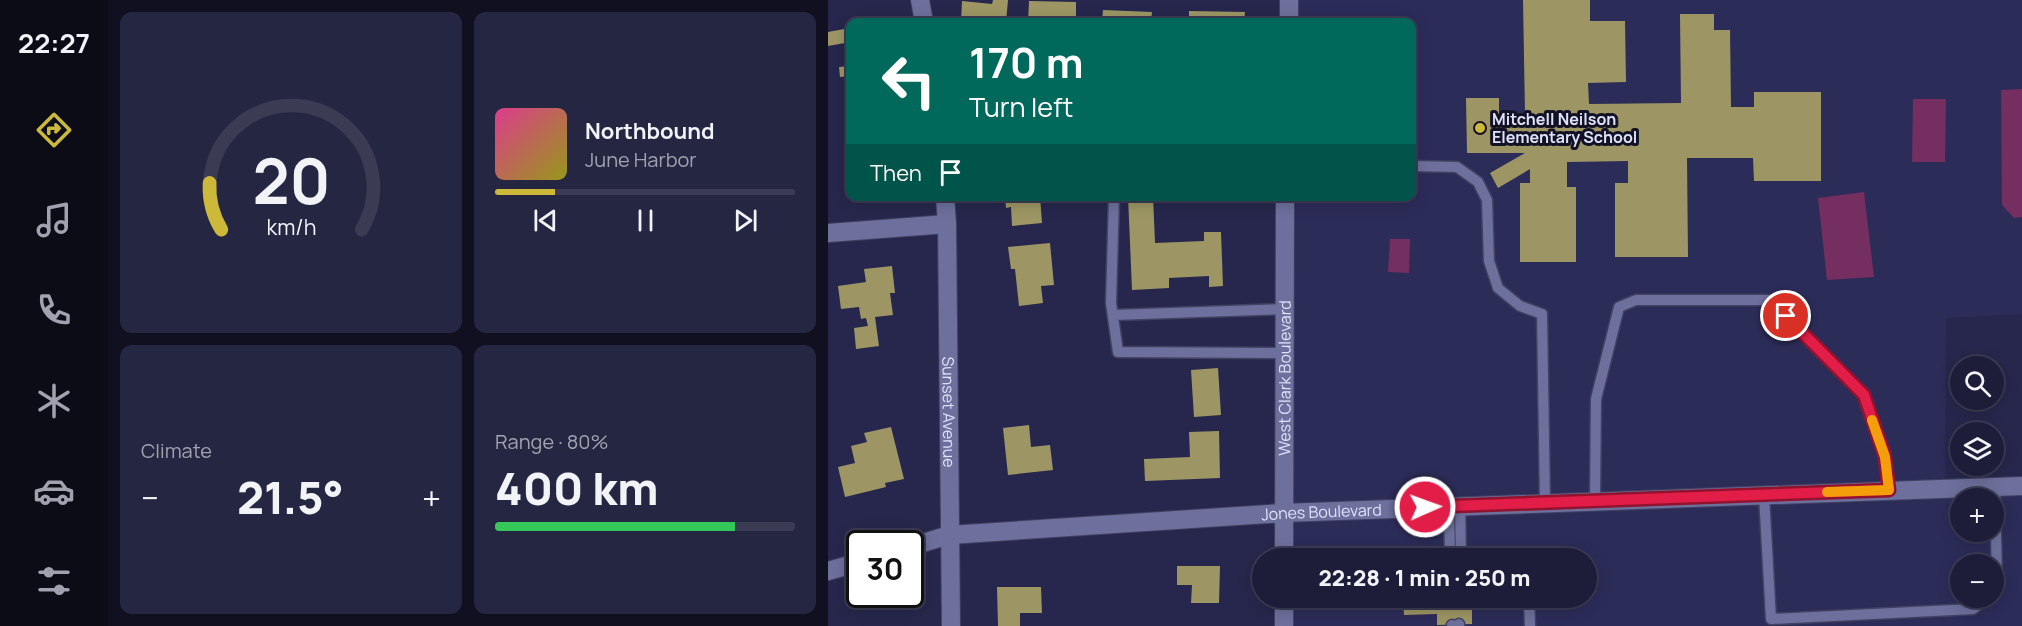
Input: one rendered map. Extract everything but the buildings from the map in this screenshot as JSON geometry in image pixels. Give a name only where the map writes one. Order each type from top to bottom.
[{"type":"street","points":[[920,0],[923,18]]},
{"type":"street","points":[[1289,0],[1289,18]]},
{"type":"street","name":"Sunset Avenue","points":[[945,201],[951,626]]},
{"type":"street","name":"West Clark Boulevard","points":[[1284,548],[1285,201]]},
{"type":"street","points":[[828,233],[947,224]]},
{"type":"street","name":"Jones Boulevard","points":[[924,543],[949,536],[1284,513],[2022,486]]},
{"type":"street","points":[[828,571],[846,566]]},
{"type":"street","points":[[1284,608],[1284,626]]},
{"type":"lane","points":[[1416,166],[1457,167],[1478,182],[1487,200],[1489,261],[1498,288],[1520,306],[1542,314],[1545,503]]},
{"type":"lane","points":[[1114,201],[1111,303],[1118,352],[1284,353]]},
{"type":"lane","points":[[1595,501],[1596,399],[1619,307],[1636,300],[1770,300],[1864,395],[1885,457],[1889,490]]},
{"type":"lane","points":[[1113,315],[1284,309]]},
{"type":"lane","points":[[1995,486],[1996,554]]},
{"type":"lane","points":[[1764,495],[1771,619],[1974,608]]},
{"type":"lane","points":[[1451,548],[1455,506]]},
{"type":"lane","points":[[1455,506],[1460,548]]},
{"type":"lane","points":[[1529,608],[1530,626]]},
{"type":"shaded area","points":[[1289,0],[2022,0],[2022,314],[1946,318],[1945,488],[2022,486],[2022,626],[1284,626],[1284,608],[1597,608],[1597,548],[1284,548],[1285,201],[1416,201],[1416,18],[1289,18]]},
{"type":"shaded area","points":[[2022,89],[2022,217],[2014,218],[2002,205],[2001,90]]},
{"type":"shaded area","points":[[1913,99],[1946,99],[1945,162],[1912,162]]},
{"type":"shaded area","points":[[1864,192],[1874,277],[1827,280],[1818,198]]},
{"type":"shaded area","points":[[1390,239],[1410,239],[1409,273],[1388,272]]},
{"type":"slow traffic","points":[[1827,492],[1889,490],[1885,457],[1872,420]]},
{"type":"place","name":"Mitchell Neilson Elementary School","points":[[1480,128]]},
{"type":"route","points":[[1425,507],[1889,490],[1885,457],[1864,395],[1786,316]]}]
